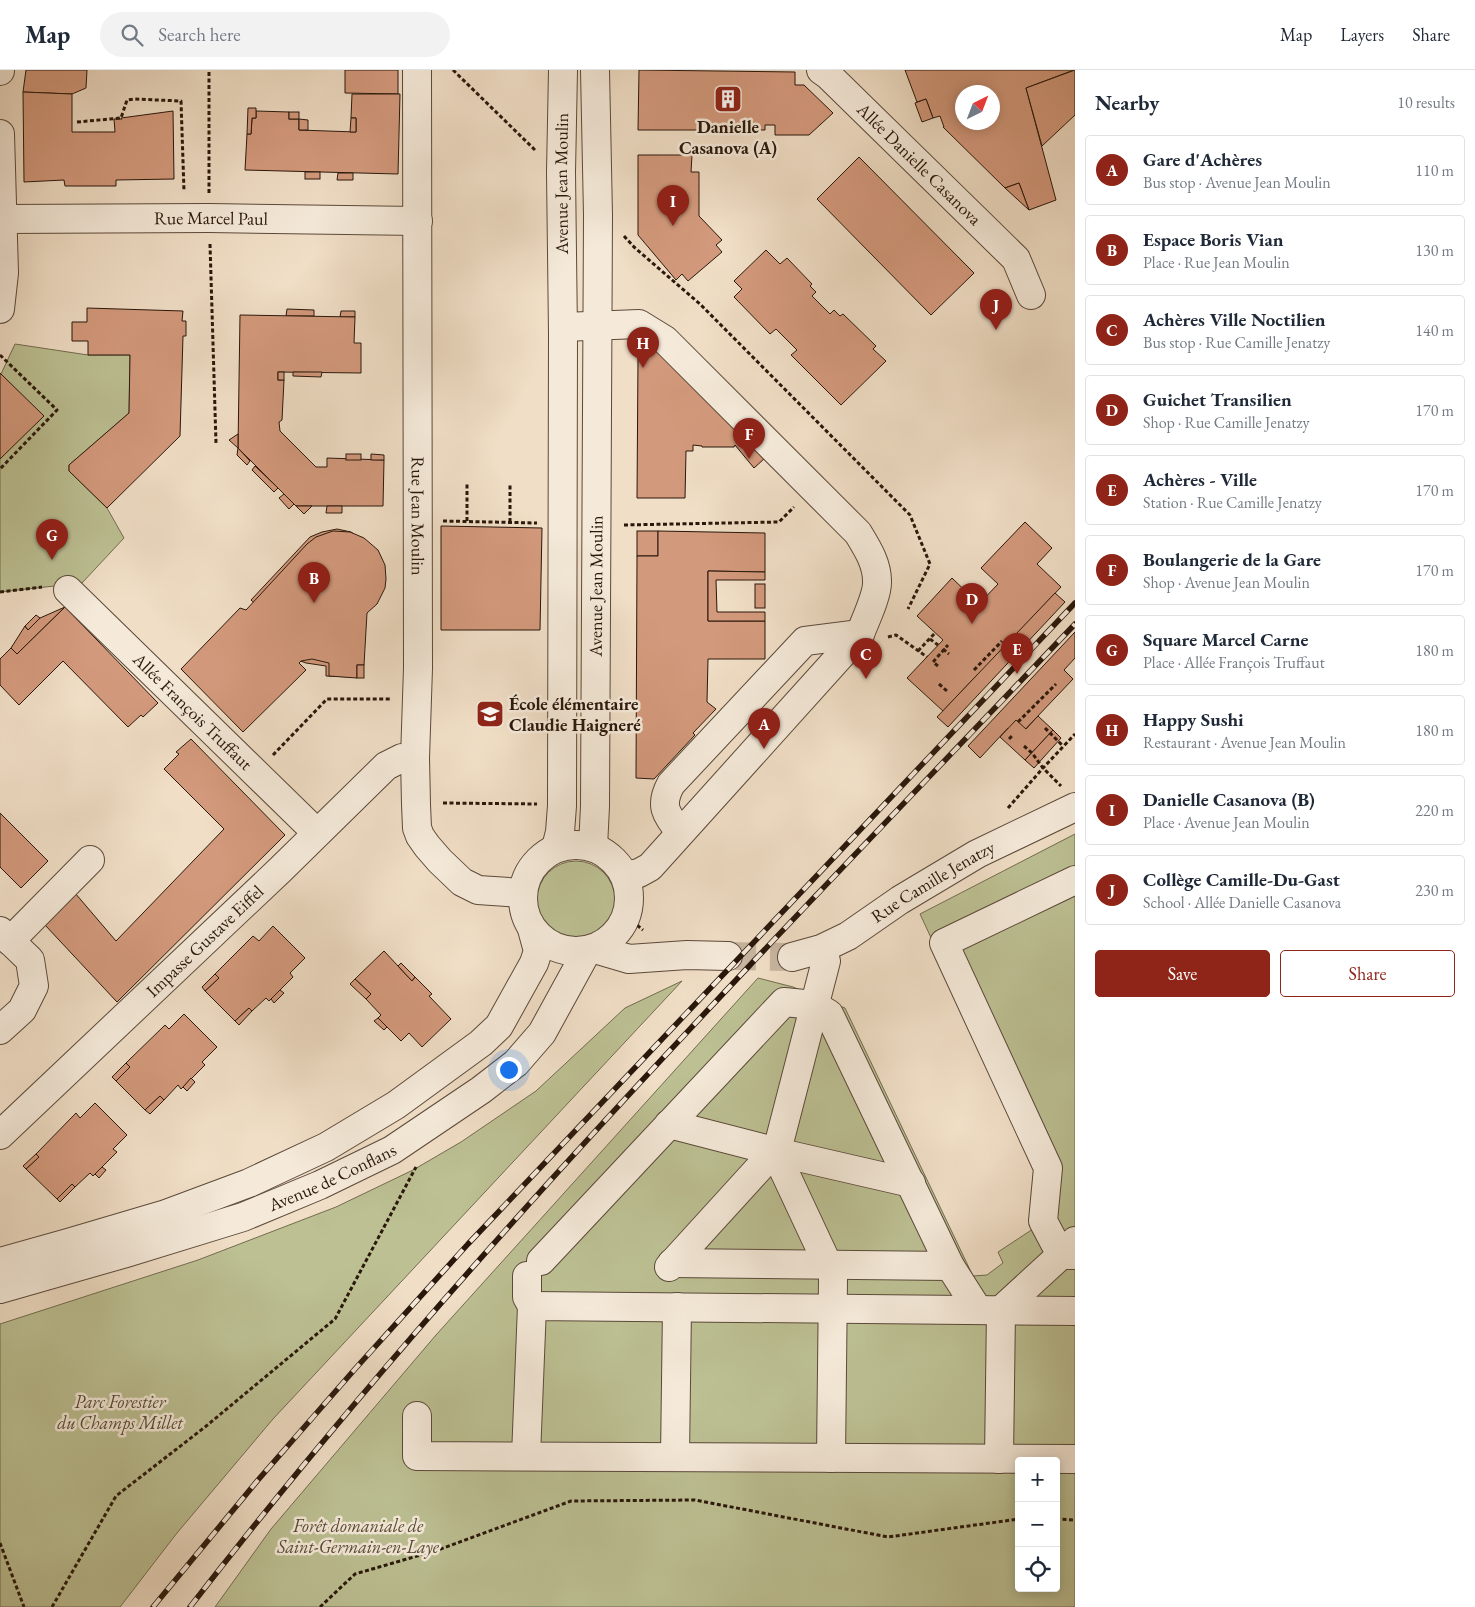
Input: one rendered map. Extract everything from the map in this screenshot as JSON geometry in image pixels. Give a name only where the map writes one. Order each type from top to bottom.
[{"type":"street","name":"Rue Jean Moulin","points":[[417,70],[418,668],[415,758],[417,828],[427,846],[453,875],[462,882],[478,890],[523,893]]},
{"type":"street","name":"Avenue Jean Moulin","points":[[556,848],[560,832],[562,806],[563,326],[561,172],[563,70]]},
{"type":"street","name":"Avenue Jean Moulin","points":[[593,847],[595,806],[598,215],[595,70]]},
{"type":"street","name":"Allée Danielle Casanova","points":[[821,70],[1016,259],[1031,295]]},
{"type":"street","points":[[0,134],[4,273],[0,308]]},
{"type":"street","name":"Rue Marcel Paul","points":[[3,219],[197,218],[418,221]]},
{"type":"street","points":[[563,326],[639,324],[665,340],[858,533],[872,556],[878,582],[860,634],[650,867],[639,873],[625,876]]},
{"type":"street","name":"Allée François Truffaut","points":[[68,590],[317,833]]},
{"type":"street","points":[[680,832],[666,815],[664,803],[671,784],[805,641],[860,634]]},
{"type":"street","name":"Impasse Gustave Eiffel","points":[[0,1135],[280,870],[386,766],[402,758],[415,758]]},
{"type":"street","name":"Rue Camille Jenatzy","points":[[792,957],[821,949],[848,936],[900,900],[1070,799]]},
{"type":"street","points":[[591,950],[608,941],[619,930],[626,917],[630,903],[629,889],[625,876],[613,859],[593,847],[575,844],[556,848],[540,859],[528,874],[523,893],[524,912],[532,929],[551,946],[575,952],[591,950],[630,959],[687,955],[728,956]]},
{"type":"street","points":[[0,1030],[22,1010],[34,986],[30,960],[5,936],[90,860]]},
{"type":"street","points":[[990,1310],[1070,1250],[1043,1222],[1048,1168],[944,943],[1075,880]]},
{"type":"street","name":"Avenue de Conflans","points":[[0,1262],[163,1215],[249,1183],[326,1147],[396,1105],[481,1043],[499,1026],[534,963],[538,950],[532,929]]},
{"type":"street","name":"Avenue de Conflans","points":[[0,1290],[242,1217],[320,1185],[392,1150],[481,1090],[516,1063],[542,1032],[591,950]]},
{"type":"street","points":[[675,1457],[670,1269],[777,1152],[826,961]]},
{"type":"street","points":[[526,1456],[532,1306],[527,1297],[534,1269],[784,1002],[814,1005],[830,1014],[950,1266],[990,1310],[999,1458]]},
{"type":"street","points":[[669,1124],[911,1184]]},
{"type":"street","points":[[777,1152],[831,1272],[833,1308],[831,1458]]},
{"type":"street","points":[[670,1269],[831,1272],[950,1266]]},
{"type":"street","points":[[532,1306],[1075,1311]]},
{"type":"street","points":[[417,1416],[417,1456],[1075,1459]]},
{"type":"path","points":[[197,218],[209,70]]},
{"type":"path","points":[[453,70],[536,151]]},
{"type":"path","points":[[78,122],[121,118],[127,100],[134,98],[181,101],[197,218],[216,443]]},
{"type":"path","points":[[622,234],[700,304],[910,515],[930,564],[908,609]]},
{"type":"path","points":[[0,355],[57,410],[0,469]]},
{"type":"path","points":[[467,483],[467,522]]},
{"type":"path","points":[[510,485],[510,522]]},
{"type":"path","points":[[622,525],[779,522],[813,487]]},
{"type":"path","points":[[418,521],[546,523]]},
{"type":"path","points":[[918,651],[935,633]]},
{"type":"path","points":[[896,634],[927,657]]},
{"type":"path","points":[[930,639],[938,645]]},
{"type":"path","points":[[974,670],[1002,641]]},
{"type":"path","points":[[938,666],[933,662],[948,645]]},
{"type":"path","points":[[944,649],[950,654]]},
{"type":"path","points":[[939,684],[947,690]]},
{"type":"path","points":[[1018,722],[1056,684]]},
{"type":"path","points":[[256,773],[327,699],[393,699]]},
{"type":"path","points":[[1045,728],[1063,746]]},
{"type":"path","points":[[1007,809],[1042,768],[1075,734]]},
{"type":"path","points":[[1009,739],[1013,735]]},
{"type":"path","points":[[1024,746],[1070,799]]},
{"type":"path","points":[[435,803],[542,804]]},
{"type":"path","points":[[52,1607],[116,1496],[205,1426],[335,1319],[419,1161]]},
{"type":"path","points":[[320,1607],[355,1574],[438,1550],[572,1501],[695,1500],[888,1537],[1015,1520]]},
{"type":"path","points":[[1060,1519],[1075,1520]]},
{"type":"path","points":[[0,1543],[24,1607]]},
{"type":"green space","points":[[15,344],[88,355],[130,355],[129,413],[69,465],[69,471],[107,508],[124,538],[82,583],[0,592],[0,459],[43,416],[1,374]]},
{"type":"green space","name":"Forêt domaniale de Saint-Germain-en-Laye","points":[[1075,834],[1075,1607],[215,1607],[271,1529],[436,1335],[758,978],[793,987],[845,1008],[973,1276],[987,1275],[1003,1263],[998,1252],[1036,1227],[1039,1170],[920,914]]},
{"type":"green space","points":[[568,861],[584,861],[598,867],[609,878],[615,892],[615,908],[609,922],[598,933],[584,939],[568,939],[554,933],[543,922],[537,908],[537,892],[543,878],[554,867]]},
{"type":"green space","name":"Parc Forestier du Champs Millet","points":[[682,981],[273,1419],[177,1533],[120,1607],[0,1607],[0,1324],[198,1260],[336,1207],[413,1170],[461,1142],[536,1091],[625,1008]]},
{"type":"building","points":[[26,70],[87,70],[86,88],[72,94],[23,92]]},
{"type":"building","points":[[345,70],[398,70],[398,94],[345,93]]},
{"type":"building","name":"Danielle Casanova (A)","points":[[639,70],[795,72],[795,85],[804,85],[833,113],[809,135],[775,135],[775,125],[765,125],[765,130],[716,130],[716,125],[703,124],[703,130],[638,130]]},
{"type":"building","points":[[905,70],[1074,70],[1026,88],[1056,200],[1029,210],[1019,183],[1005,188],[943,127],[940,116],[933,118],[926,99],[917,102]]},
{"type":"building","points":[[1075,70],[1075,115],[1042,146],[1026,88]]},
{"type":"building","points":[[23,92],[72,94],[72,132],[115,132],[114,119],[173,111],[174,179],[116,180],[116,186],[65,186],[64,180],[24,182]]},
{"type":"building","points":[[352,94],[400,94],[398,174],[245,170],[247,134],[251,134],[252,118],[256,118],[256,111],[289,112],[289,119],[299,119],[299,130],[356,132],[356,118],[351,118]]},
{"type":"building","points":[[926,99],[933,118],[922,122],[915,103]]},
{"type":"building","points":[[248,108],[256,108],[256,118],[252,118],[251,134],[247,134]]},
{"type":"building","points":[[289,112],[299,112],[299,119],[289,119]]},
{"type":"building","points":[[351,118],[356,118],[356,132],[350,132]]},
{"type":"building","points":[[299,119],[308,120],[308,130],[299,130]]},
{"type":"building","points":[[638,155],[692,155],[691,172],[699,172],[699,216],[722,240],[716,245],[722,252],[688,281],[682,274],[676,280],[638,235]]},
{"type":"building","points":[[859,157],[974,273],[931,315],[817,199]]},
{"type":"building","points":[[305,172],[320,172],[320,179],[305,179]]},
{"type":"building","points":[[338,173],[353,173],[353,180],[337,180]]},
{"type":"building","points":[[1019,183],[1029,210],[1005,188]]},
{"type":"building","points":[[766,250],[780,264],[787,258],[812,284],[810,286],[816,292],[812,296],[830,314],[834,310],[840,316],[843,314],[876,346],[873,349],[886,361],[841,405],[791,355],[797,350],[776,329],[770,334],[734,297],[742,289],[734,281]]},
{"type":"building","points":[[87,308],[183,311],[182,321],[186,321],[186,336],[183,336],[180,436],[107,508],[69,471],[69,465],[129,413],[130,355],[88,355],[88,341],[72,341],[72,322],[87,322]]},
{"type":"building","points":[[287,309],[314,310],[314,316],[286,316]]},
{"type":"building","points":[[341,311],[355,311],[355,317],[340,317]]},
{"type":"building","points":[[240,315],[355,317],[354,343],[361,343],[361,373],[278,372],[278,380],[284,380],[282,420],[279,422],[280,431],[316,467],[327,467],[327,458],[384,460],[383,506],[296,506],[238,448]]},
{"type":"building","points":[[653,348],[765,458],[754,468],[735,445],[734,447],[702,447],[693,445],[693,451],[686,451],[685,498],[637,498],[638,358],[647,358],[647,354]]},
{"type":"building","points":[[278,372],[284,372],[284,380],[278,380]]},
{"type":"building","points":[[293,372],[322,372],[321,377],[293,376]]},
{"type":"building","points":[[0,373],[44,416],[0,459]]},
{"type":"building","points":[[238,434],[238,448],[229,440]]},
{"type":"building","points":[[238,448],[250,461],[247,465],[237,455]]},
{"type":"building","points":[[346,454],[361,454],[361,460],[346,460]]},
{"type":"building","points":[[371,454],[384,455],[384,460],[371,460]]},
{"type":"building","points":[[255,466],[278,488],[274,492],[252,470]]},
{"type":"building","points":[[284,494],[294,504],[289,509],[279,498]]},
{"type":"building","points":[[296,506],[312,506],[304,514]]},
{"type":"building","points":[[327,506],[342,506],[342,513],[326,513]]},
{"type":"building","points":[[1025,522],[1052,548],[1037,564],[1061,587],[1014,637],[1023,646],[988,683],[978,674],[943,711],[907,678],[943,640],[917,616],[952,578],[979,604],[998,584],[981,568]]},
{"type":"building","points":[[441,526],[542,528],[540,630],[441,630]]},
{"type":"building","points":[[337,529],[351,532],[369,545],[380,561],[383,577],[378,596],[369,607],[359,614],[361,665],[351,666],[352,677],[326,676],[326,666],[306,663],[284,652],[275,643],[286,631],[251,600],[310,537]]},
{"type":"building","points":[[333,531],[350,532],[364,538],[378,550],[385,565],[385,588],[377,604],[367,613],[364,665],[357,665],[357,678],[329,676],[329,663],[312,659],[301,661],[299,663],[306,670],[243,732],[181,669],[240,608],[246,610],[307,544],[316,537]]},
{"type":"building","points":[[637,531],[658,531],[658,556],[637,556]]},
{"type":"building","points":[[658,531],[765,533],[765,572],[708,571],[708,621],[765,621],[765,659],[708,659],[707,702],[716,709],[693,733],[695,735],[654,779],[636,778],[637,556],[658,556]]},
{"type":"building","points":[[708,571],[765,572],[765,580],[716,580],[717,612],[765,612],[765,621],[708,621]]},
{"type":"building","points":[[755,584],[765,584],[765,608],[755,608]]},
{"type":"building","points":[[1055,593],[1065,602],[948,727],[937,717]]},
{"type":"building","points":[[65,607],[17,654],[11,648],[25,626],[28,630],[40,618]]},
{"type":"building","points":[[65,607],[158,703],[143,717],[141,715],[128,727],[63,661],[19,705],[0,685],[0,659],[11,648],[17,654]]},
{"type":"building","points":[[36,615],[40,618],[28,630],[25,626]]},
{"type":"building","points":[[1075,632],[1075,658],[1064,670],[1073,679],[1018,737],[1008,728],[980,758],[968,746]]},
{"type":"building","points":[[357,665],[364,665],[364,678],[357,678]]},
{"type":"building","points":[[1038,716],[1053,730],[1025,760],[1000,737],[1016,720],[1026,729]]},
{"type":"building","points":[[1053,730],[1061,738],[1034,768],[1025,760]]},
{"type":"building","points":[[191,739],[285,835],[117,1002],[45,925],[75,893],[116,941],[224,829],[164,769],[179,754],[176,752]]},
{"type":"building","points":[[0,813],[48,861],[21,888],[0,867]]},
{"type":"building","points":[[273,926],[305,958],[290,973],[293,977],[269,1001],[266,998],[252,1011],[249,1008],[235,1021],[205,991],[219,978],[215,974],[253,936],[259,941]]},
{"type":"building","points":[[384,951],[412,981],[415,977],[432,994],[429,996],[451,1019],[422,1047],[409,1033],[401,1041],[378,1018],[381,1015],[366,999],[371,994],[355,979]]},
{"type":"building","points":[[401,963],[415,977],[412,981],[398,966]]},
{"type":"building","points":[[215,974],[219,978],[205,991],[202,987]]},
{"type":"building","points":[[355,979],[371,994],[366,999],[350,984]]},
{"type":"building","points":[[280,990],[284,993],[274,1003],[271,999]]},
{"type":"building","points":[[249,1008],[252,1011],[239,1025],[235,1021]]},
{"type":"building","points":[[184,1014],[217,1047],[202,1062],[205,1065],[181,1089],[178,1085],[164,1100],[160,1096],[145,1110],[116,1081],[130,1067],[126,1063],[165,1025],[169,1029]]},
{"type":"building","points":[[378,1018],[387,1027],[384,1030],[374,1021]]},
{"type":"building","points":[[126,1063],[130,1067],[116,1081],[112,1077]]},
{"type":"building","points":[[191,1078],[195,1082],[187,1091],[183,1087]]},
{"type":"building","points":[[160,1096],[164,1100],[150,1114],[145,1110]]},
{"type":"building","points":[[95,1103],[127,1135],[113,1149],[117,1152],[93,1176],[90,1173],[75,1187],[72,1184],[57,1199],[26,1169],[39,1157],[36,1154],[76,1113],[80,1118]]},
{"type":"building","points":[[36,1154],[39,1157],[26,1169],[23,1166]]},
{"type":"building","points":[[102,1167],[106,1170],[99,1178],[95,1174]]},
{"type":"building","points":[[72,1184],[75,1187],[60,1202],[57,1199]]},
{"type":"tunnel","points":[[728,956],[792,957]]},
{"type":"railway","points":[[153,1607],[258,1480],[468,1244],[1075,603]]},
{"type":"railway","points":[[190,1607],[293,1478],[399,1351],[509,1227],[733,984],[1075,624]]},
{"type":"place","name":"Danielle Casanova (A)","points":[[728,99]]},
{"type":"place","name":"Danielle Casanova (B)","points":[[673,226]]},
{"type":"place","name":"Collège Camille-Du-Gast","points":[[996,330]]},
{"type":"place","name":"Happy Sushi","points":[[643,368]]},
{"type":"place","name":"Boulangerie de la Gare","points":[[749,459]]},
{"type":"place","name":"Square Marcel Carne","points":[[52,560]]},
{"type":"place","name":"Espace Boris Vian","points":[[314,603]]},
{"type":"place","name":"Guichet Transilien","points":[[972,624]]},
{"type":"place","name":"Achères - Ville","points":[[1017,674]]},
{"type":"place","name":"Achères Ville Noctilien","points":[[866,679]]},
{"type":"place","name":"École élémentaire Claudie Haigneré","points":[[490,714]]},
{"type":"place","name":"Gare d'Achères","points":[[764,749]]}]
